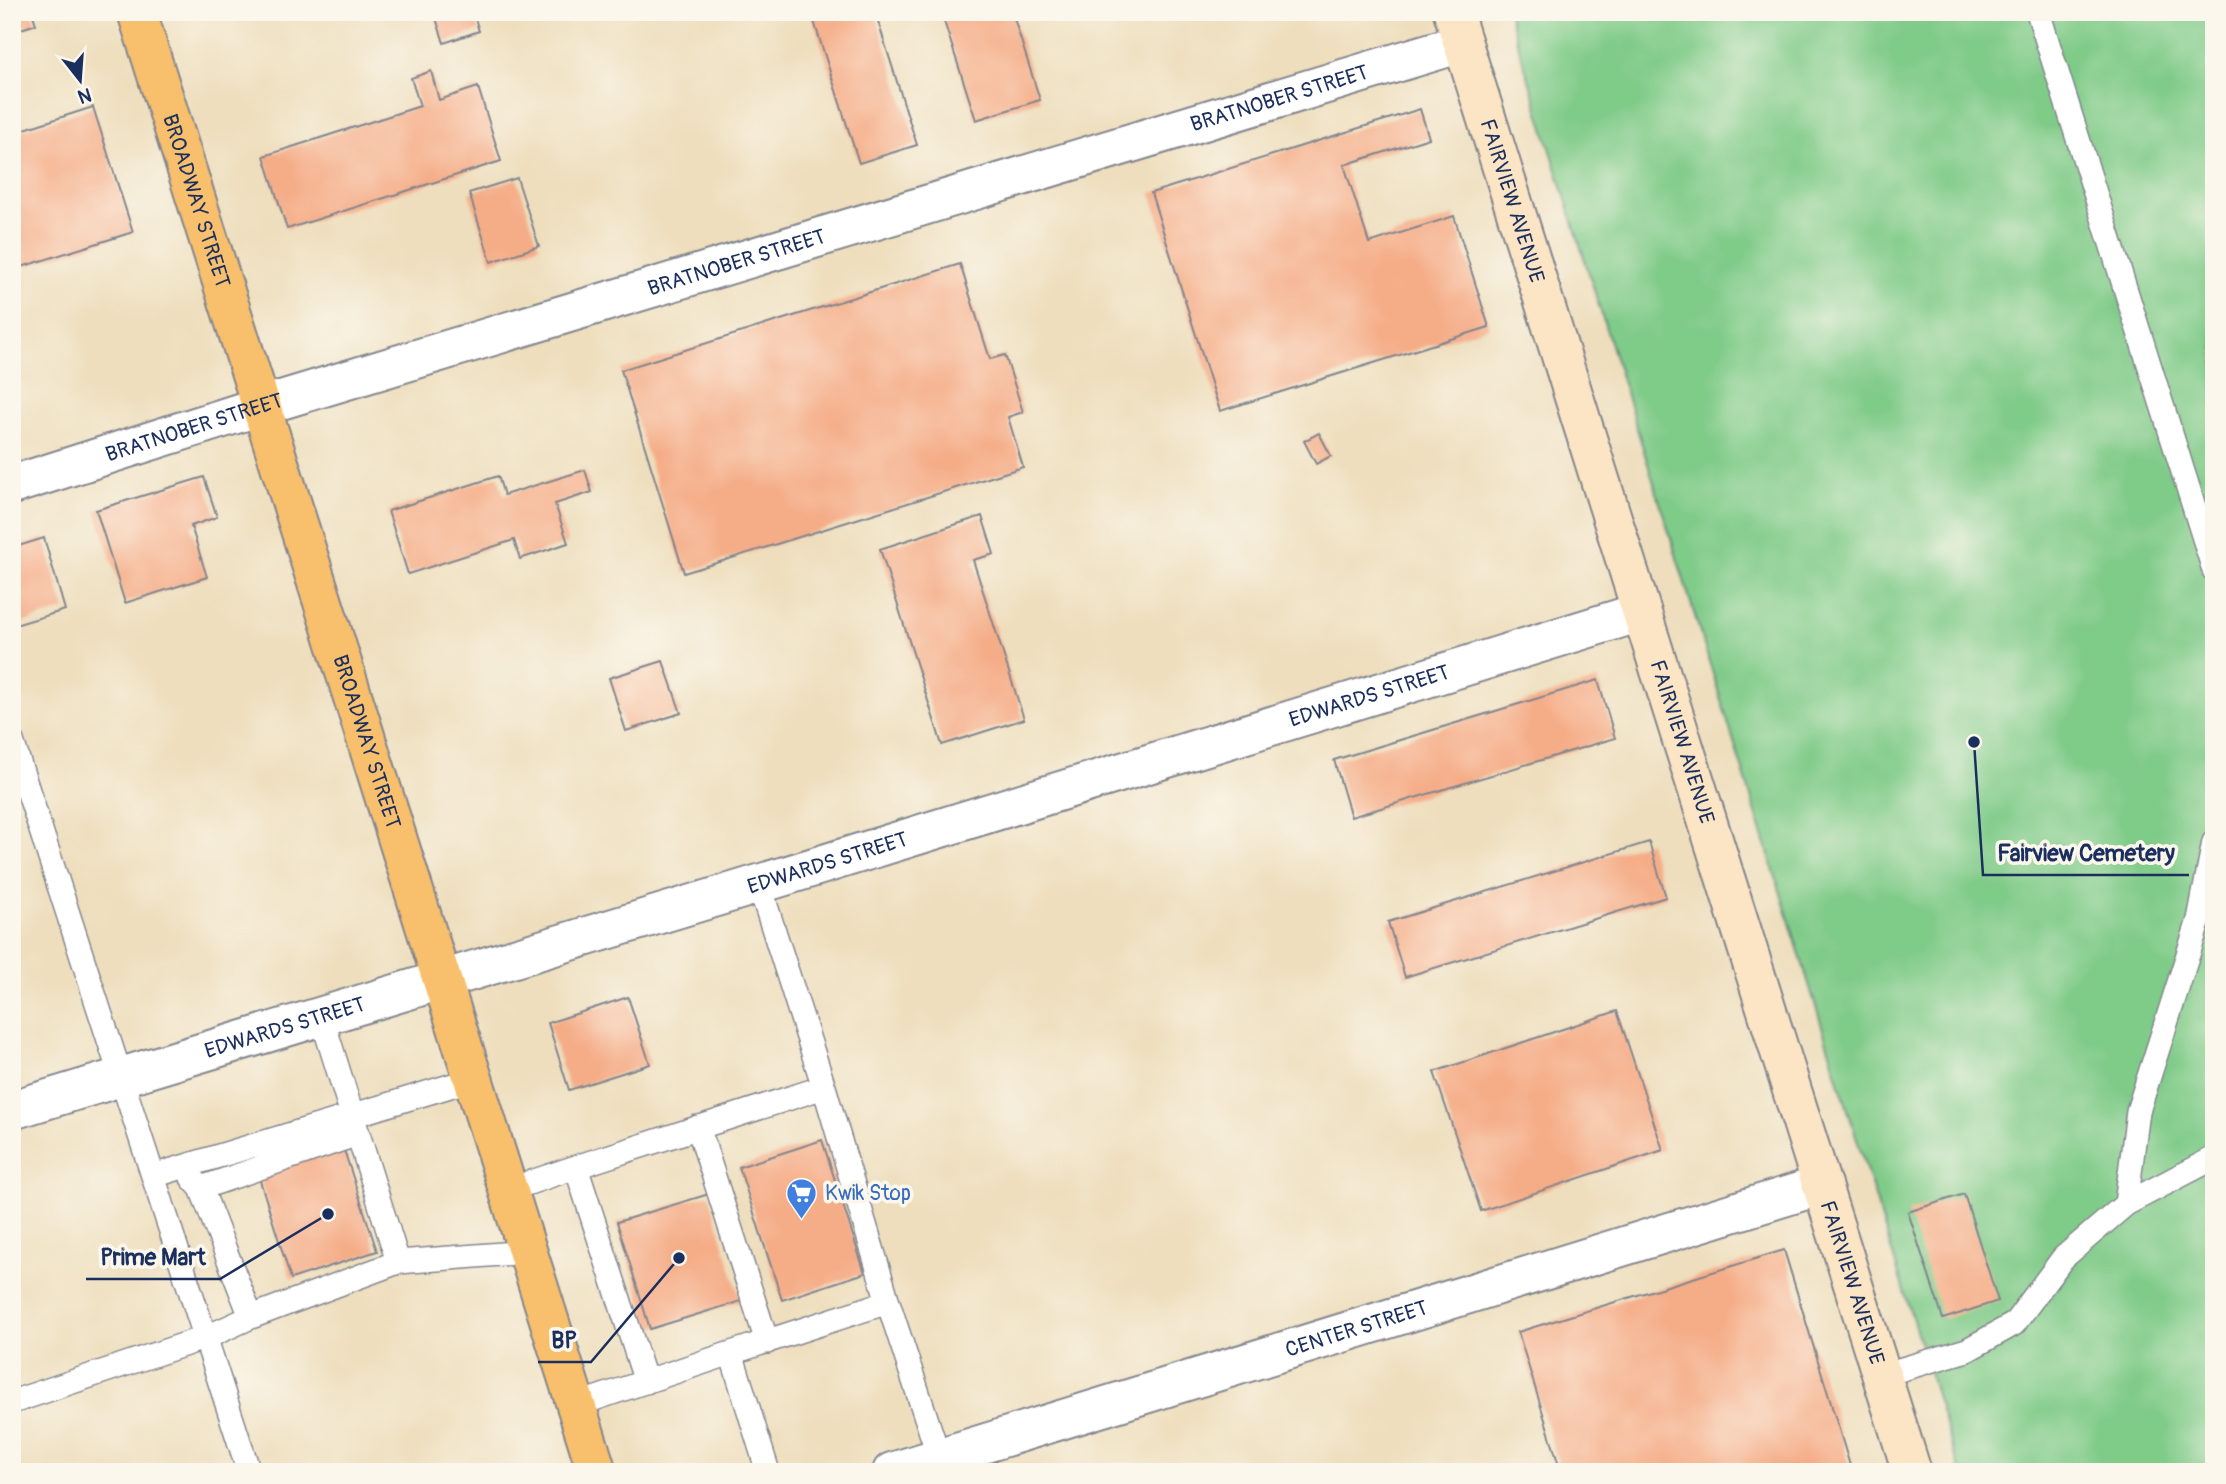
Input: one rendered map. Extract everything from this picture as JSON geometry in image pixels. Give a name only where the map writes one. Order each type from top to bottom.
[{"type":"main road","name":"BROADWAY STREET","points":[[137,12],[597,1472]]},
{"type":"street","name":"BRATNOBER STREET","points":[[12,485],[1457,27]]},
{"type":"street","name":"FAIRVIEW AVENUE","points":[[1457,27],[1912,1472]]},
{"type":"street","name":"EDWARDS STREET","points":[[12,1110],[441,978],[759,884],[1641,612]]},
{"type":"street","name":"CENTER STREET","points":[[892,1472],[1822,1185]]},
{"type":"lane","points":[[2038,12],[2214,570]]},
{"type":"lane","points":[[12,741],[19,785],[121,1076],[249,1472]]},
{"type":"lane","points":[[2126,1204],[2138,1111],[2199,920],[2214,842]]},
{"type":"lane","points":[[759,884],[824,1087],[888,1302],[939,1457]]},
{"type":"lane","points":[[321,1015],[398,1262]]},
{"type":"lane","points":[[201,1188],[473,1079]]},
{"type":"lane","points":[[508,1190],[824,1087]]},
{"type":"lane","points":[[153,1176],[355,1125]]},
{"type":"lane","points":[[698,1127],[767,1342]]},
{"type":"lane","points":[[1882,1376],[1968,1350],[2014,1324],[2063,1258],[2126,1204],[2214,1158]]},
{"type":"lane","points":[[576,1167],[646,1382]]},
{"type":"lane","points":[[183,1168],[201,1188],[251,1317]]},
{"type":"lane","points":[[12,1402],[207,1337],[251,1317],[398,1262],[528,1252]]},
{"type":"lane","points":[[576,1405],[888,1302]]},
{"type":"lane","points":[[731,1353],[768,1472]]},
{"type":"green space","points":[[1508,12],[2214,12],[2214,1472],[1960,1472]]},
{"type":"building","points":[[12,12],[32,12],[36,24],[12,32]]},
{"type":"building","points":[[434,12],[473,12],[479,31],[444,43]]},
{"type":"building","points":[[811,12],[875,12],[917,145],[859,163]]},
{"type":"building","points":[[941,12],[1012,12],[1040,100],[976,120]]},
{"type":"building","points":[[431,71],[439,100],[478,87],[501,161],[287,229],[264,156],[420,106],[411,78]]},
{"type":"building","points":[[93,107],[133,232],[12,270],[12,133]]},
{"type":"building","points":[[1420,109],[1429,138],[1344,165],[1369,243],[1454,216],[1489,327],[1220,411],[1151,193]]},
{"type":"building","points":[[517,178],[539,246],[491,262],[469,193]]},
{"type":"building","points":[[960,264],[990,359],[1005,355],[1023,412],[1008,417],[1023,467],[684,573],[621,370]]},
{"type":"building","points":[[1319,433],[1331,456],[1316,464],[1304,441]]},
{"type":"building","points":[[585,470],[592,492],[555,504],[568,543],[520,559],[514,540],[408,574],[388,511],[498,476],[504,495]]},
{"type":"building","points":[[204,477],[217,517],[191,526],[207,577],[125,603],[96,510]]},
{"type":"building","points":[[982,516],[994,554],[973,560],[1024,719],[942,745],[880,549]]},
{"type":"building","points":[[44,538],[65,610],[12,626],[12,548]]},
{"type":"building","points":[[663,661],[681,713],[626,731],[609,678]]},
{"type":"building","points":[[1598,680],[1615,738],[1351,817],[1334,760]]},
{"type":"building","points":[[1649,842],[1666,897],[1405,977],[1388,922]]},
{"type":"building","points":[[628,997],[650,1064],[569,1090],[548,1023]]},
{"type":"building","points":[[1617,1011],[1663,1150],[1481,1211],[1434,1072]]},
{"type":"building","name":"Kwik Stop","points":[[822,1140],[865,1273],[782,1300],[739,1167]]},
{"type":"building","points":[[342,1144],[377,1251],[291,1279],[257,1171]]},
{"type":"building","points":[[709,1194],[741,1301],[650,1329],[617,1222]]},
{"type":"building","points":[[1964,1194],[1998,1301],[1943,1319],[1908,1212]]},
{"type":"building","points":[[1784,1250],[1852,1472],[1561,1472],[1518,1332]]},
{"type":"place","name":"Fairview Cemetery","points":[[1974,742]]},
{"type":"place","name":"Prime Mart","points":[[328,1214]]},
{"type":"place","name":"Kwik Stop","points":[[802,1220]]},
{"type":"place","name":"BP","points":[[679,1258]]}]
